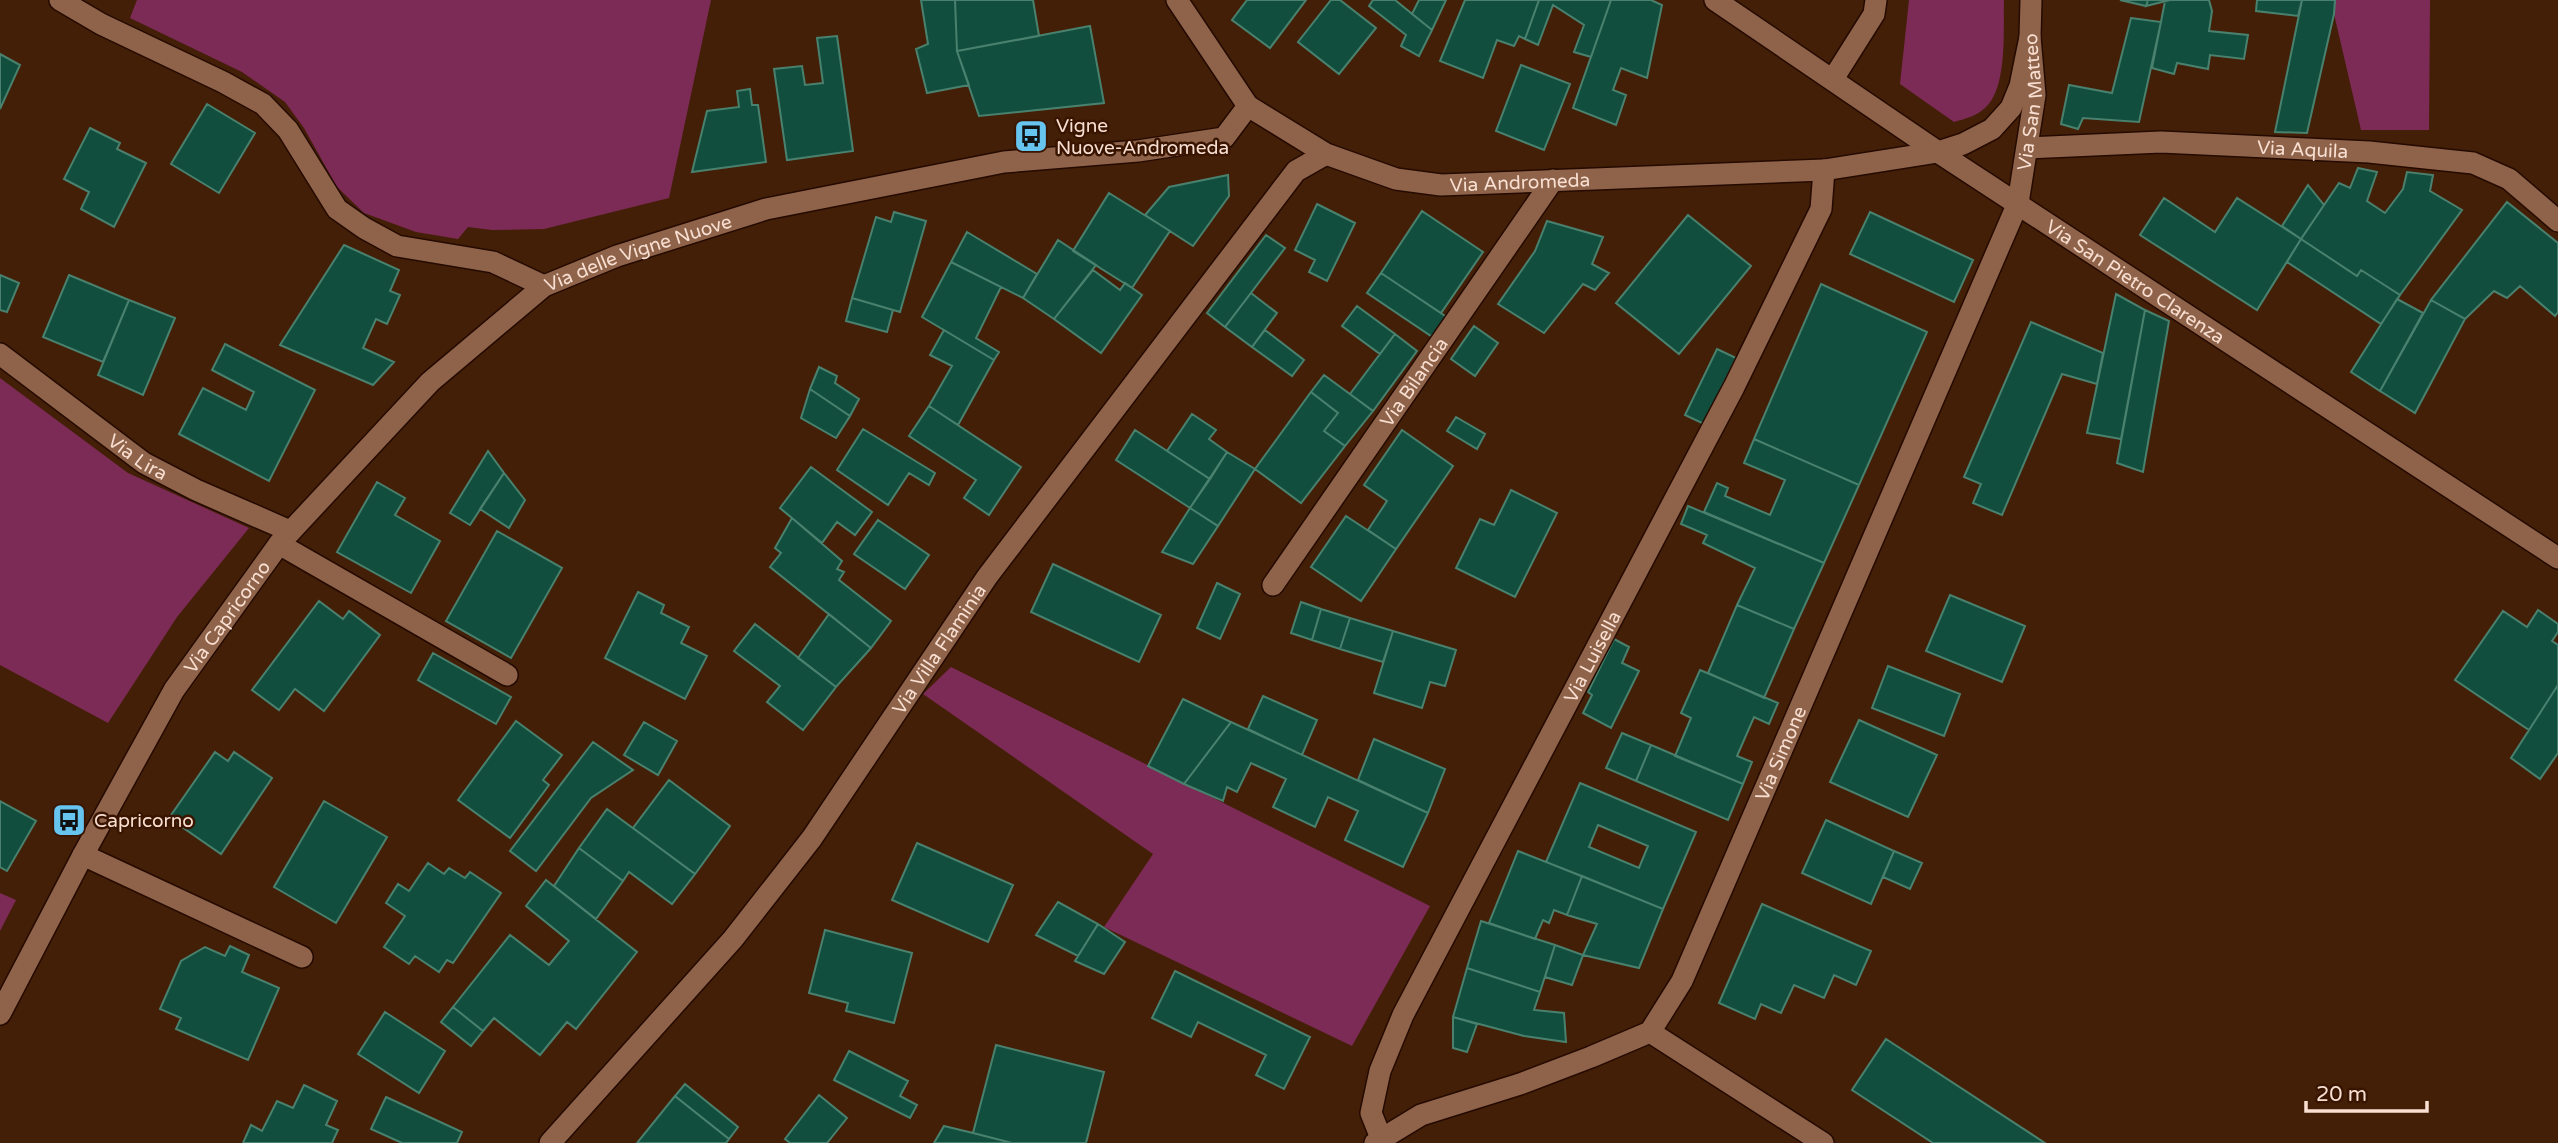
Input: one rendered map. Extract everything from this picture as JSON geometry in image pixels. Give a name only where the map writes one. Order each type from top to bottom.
[{"type":"street","name":"Via delle Vigne Nuove","points":[[60,0],[101,24],[263,104],[288,130],[337,209],[364,228],[397,246],[493,262],[544,286],[617,256],[766,209],[1004,162],[1138,151],[1224,138],[1248,106]]},
{"type":"street","name":"Via Andromeda","points":[[1177,0],[1248,106],[1326,154],[1396,179],[1441,185],[1824,170],[1938,152],[1963,144],[1992,129],[2011,108],[2020,86],[2030,37]]},
{"type":"street","name":"Via San Pietro Clarenza","points":[[1715,0],[1938,152],[2558,558]]},
{"type":"street","points":[[1833,79],[1874,14],[1876,0]]},
{"type":"street","name":"Via San Matteo","points":[[2018,203],[2035,95],[2030,37],[2031,0]]},
{"type":"street","name":"Via Aquila","points":[[2028,148],[2161,142],[2369,152],[2473,163],[2509,179],[2558,221]]},
{"type":"street","name":"Via Villa Flaminia","points":[[550,1143],[733,939],[804,849],[996,566],[1296,171],[1326,154]]},
{"type":"street","name":"Via Luisella","points":[[1380,1141],[1371,1113],[1380,1071],[1404,1015],[1734,387],[1821,209],[1824,170]]},
{"type":"street","name":"Via Bilancia","points":[[1273,585],[1553,180]]},
{"type":"street","name":"Via Simone","points":[[1650,1032],[1682,981],[2018,203]]},
{"type":"street","name":"Via Capricorno","points":[[0,1014],[83,855],[174,690],[285,538],[430,382],[544,286]]},
{"type":"street","name":"Via Lira","points":[[0,355],[144,463],[285,538],[506,675]]},
{"type":"street","points":[[83,855],[302,957]]},
{"type":"street","points":[[1380,1141],[1421,1115],[1520,1084],[1591,1058],[1650,1032],[1823,1143]]},
{"type":"shaded area","points":[[137,0],[711,0],[669,198],[544,229],[492,230],[468,227],[458,239],[416,232],[364,213],[337,187],[304,128],[285,102],[242,72],[130,18]]},
{"type":"shaded area","points":[[1909,0],[2004,0],[2003,57],[1998,87],[1992,99],[1978,113],[1954,122],[1900,84]]},
{"type":"shaded area","points":[[2335,0],[2430,0],[2429,130],[2361,130],[2334,14]]},
{"type":"shaded area","points":[[0,378],[128,473],[249,528],[177,617],[108,723],[0,665]]},
{"type":"shaded area","points":[[951,667],[1430,906],[1352,1046],[1104,927],[1153,854],[923,694]]},
{"type":"shaded area","points":[[0,893],[16,900],[0,931]]},
{"type":"building","points":[[921,0],[955,0],[957,51],[969,85],[927,93],[916,49],[928,44]]},
{"type":"building","points":[[955,0],[1033,0],[1039,36],[957,51]]},
{"type":"building","points":[[1247,0],[1306,0],[1270,48],[1232,20]]},
{"type":"building","points":[[1331,0],[1340,0],[1376,28],[1339,74],[1298,42]]},
{"type":"building","points":[[1373,0],[1395,0],[1432,30],[1419,56],[1401,46],[1406,35],[1369,6]]},
{"type":"building","points":[[1419,0],[1446,0],[1432,30],[1412,14]]},
{"type":"building","points":[[1465,0],[1539,0],[1525,39],[1519,36],[1514,46],[1497,40],[1483,78],[1440,61]]},
{"type":"building","points":[[1539,0],[1611,0],[1591,57],[1574,52],[1584,25],[1553,5],[1538,45],[1525,39]]},
{"type":"building","points":[[1611,0],[1651,0],[1662,5],[1647,78],[1621,68],[1613,90],[1626,95],[1616,125],[1573,108]]},
{"type":"building","points":[[2120,0],[2148,0],[2146,6]]},
{"type":"building","points":[[2148,0],[2170,0],[2146,6]]},
{"type":"building","points":[[2209,0],[2212,11],[2209,31],[2248,35],[2244,59],[2210,55],[2208,69],[2177,63],[2174,74],[2152,68],[2165,1]]},
{"type":"building","points":[[2257,0],[2302,0],[2298,16],[2256,11]]},
{"type":"building","points":[[2302,0],[2335,0],[2334,14],[2307,133],[2275,132]]},
{"type":"building","points":[[2131,18],[2161,22],[2139,122],[2083,118],[2078,129],[2061,124],[2069,85],[2112,93]]},
{"type":"building","points":[[1090,26],[1104,103],[979,116],[957,51]]},
{"type":"building","points":[[837,36],[853,151],[787,160],[774,69],[802,66],[805,85],[823,83],[817,38]]},
{"type":"building","points":[[0,54],[20,65],[0,109]]},
{"type":"building","points":[[1521,65],[1570,84],[1544,150],[1496,131]]},
{"type":"building","points":[[750,89],[752,105],[758,105],[766,162],[692,172],[707,111],[739,107],[737,91]]},
{"type":"building","points":[[207,104],[255,133],[219,193],[171,164]]},
{"type":"building","points":[[90,128],[120,143],[117,149],[146,163],[114,227],[81,209],[89,192],[64,179]]},
{"type":"building","points":[[2358,168],[2377,172],[2367,201],[2385,213],[2403,189],[2407,172],[2433,175],[2430,191],[2462,210],[2400,295],[2361,270],[2357,276],[2301,239],[2339,183],[2350,188]]},
{"type":"building","points":[[1228,175],[1229,196],[1193,246],[1145,215],[1169,187]]},
{"type":"building","points":[[2308,185],[2324,205],[2301,239],[2282,226]]},
{"type":"building","points":[[1109,193],[1170,231],[1132,288],[1073,251]]},
{"type":"building","points":[[2164,198],[2215,232],[2237,198],[2301,239],[2257,310],[2140,235]]},
{"type":"building","points":[[2507,202],[2558,243],[2558,312],[2555,316],[2520,286],[2507,298],[2494,291],[2465,319],[2431,300]]},
{"type":"building","points":[[1317,204],[1355,223],[1327,281],[1309,272],[1315,260],[1295,250]]},
{"type":"building","points":[[1422,211],[1483,252],[1441,313],[1381,273]]},
{"type":"building","points":[[894,212],[926,221],[900,312],[852,298],[876,217],[891,222]]},
{"type":"building","points":[[1870,212],[1973,260],[1954,302],[1850,254]]},
{"type":"building","points":[[1688,215],[1751,266],[1679,354],[1616,303]]},
{"type":"building","points":[[1547,221],[1603,237],[1592,264],[1609,273],[1595,290],[1583,284],[1544,333],[1498,304],[1535,251]]},
{"type":"building","points":[[967,232],[1037,274],[1023,298],[951,262]]},
{"type":"building","points":[[1266,235],[1285,248],[1225,327],[1207,313]]},
{"type":"building","points":[[2301,239],[2357,276],[2361,270],[2400,295],[2381,324],[2287,262]]},
{"type":"building","points":[[1058,240],[1096,265],[1054,319],[1023,298]]},
{"type":"building","points":[[344,245],[399,270],[390,291],[400,295],[387,324],[376,319],[363,348],[394,362],[373,385],[280,345]]},
{"type":"building","points":[[951,262],[1001,287],[976,338],[999,352],[994,360],[922,317]]},
{"type":"building","points":[[1093,270],[1120,290],[1125,283],[1142,295],[1101,353],[1054,319]]},
{"type":"building","points":[[1381,273],[1448,318],[1434,338],[1367,293]]},
{"type":"building","points":[[0,275],[19,283],[7,312],[0,310]]},
{"type":"building","points":[[69,275],[129,300],[103,362],[43,337]]},
{"type":"building","points":[[1821,284],[1927,332],[1859,485],[1754,439]]},
{"type":"building","points":[[1251,293],[1277,313],[1252,347],[1225,327]]},
{"type":"building","points":[[2116,294],[2145,310],[2121,439],[2087,433]]},
{"type":"building","points":[[852,298],[893,310],[887,332],[846,321]]},
{"type":"building","points":[[2397,299],[2423,313],[2380,391],[2351,372]]},
{"type":"building","points":[[129,300],[175,318],[143,395],[98,375]]},
{"type":"building","points":[[2431,300],[2465,319],[2415,413],[2380,391]]},
{"type":"building","points":[[1357,306],[1395,334],[1380,354],[1342,326]]},
{"type":"building","points":[[2145,310],[2169,321],[2143,472],[2117,463]]},
{"type":"building","points":[[2031,322],[2103,353],[2097,384],[2062,374],[2002,515],[1973,503],[1981,484],[1964,477]]},
{"type":"building","points":[[1474,326],[1498,343],[1475,376],[1451,359]]},
{"type":"building","points":[[944,330],[994,360],[958,425],[929,406],[952,366],[930,355]]},
{"type":"building","points":[[1265,330],[1304,360],[1292,376],[1252,347]]},
{"type":"building","points":[[1395,334],[1417,351],[1373,411],[1350,394]]},
{"type":"building","points":[[225,344],[315,390],[269,481],[179,434],[203,388],[246,410],[254,392],[212,370]]},
{"type":"building","points":[[1717,349],[1736,358],[1704,424],[1685,415]]},
{"type":"building","points":[[819,367],[837,376],[835,383],[859,399],[850,416],[810,389]]},
{"type":"building","points":[[1324,375],[1373,411],[1345,446],[1324,431],[1338,413],[1311,392]]},
{"type":"building","points":[[810,389],[850,416],[836,438],[801,418]]},
{"type":"building","points":[[1311,392],[1338,413],[1324,431],[1345,446],[1301,503],[1255,469]]},
{"type":"building","points":[[929,406],[1021,467],[989,515],[964,498],[976,480],[909,436]]},
{"type":"building","points":[[1192,414],[1216,430],[1209,439],[1227,452],[1210,479],[1167,451]]},
{"type":"building","points":[[1456,417],[1485,434],[1477,449],[1447,431]]},
{"type":"building","points":[[863,429],[935,473],[929,485],[909,473],[888,505],[837,470]]},
{"type":"building","points":[[1135,430],[1210,479],[1190,508],[1116,460]]},
{"type":"building","points":[[1402,430],[1453,466],[1396,549],[1368,530],[1387,501],[1364,485]]},
{"type":"building","points":[[1754,439],[1859,485],[1824,563],[1704,512],[1717,483],[1728,488],[1725,496],[1770,515],[1785,480],[1744,463]]},
{"type":"building","points":[[488,451],[504,473],[470,525],[450,513]]},
{"type":"building","points":[[1227,452],[1255,469],[1218,526],[1190,508]]},
{"type":"building","points":[[811,467],[872,512],[855,535],[837,522],[822,543],[780,508]]},
{"type":"building","points":[[504,473],[525,500],[509,528],[480,509]]},
{"type":"building","points":[[377,482],[405,498],[395,515],[440,541],[411,593],[337,552]]},
{"type":"building","points":[[1511,490],[1557,513],[1515,597],[1456,568],[1480,519],[1494,525]]},
{"type":"building","points":[[1688,506],[1824,563],[1794,629],[1737,605],[1755,568],[1703,543],[1707,535],[1681,524]]},
{"type":"building","points":[[1190,508],[1218,526],[1193,564],[1162,552]]},
{"type":"building","points":[[1346,516],[1396,549],[1361,601],[1311,567]]},
{"type":"building","points":[[792,518],[842,561],[837,569],[844,572],[839,580],[891,621],[871,648],[770,567],[781,553],[775,548]]},
{"type":"building","points":[[878,520],[929,555],[905,589],[854,554]]},
{"type":"building","points":[[497,531],[562,568],[511,658],[446,621]]},
{"type":"building","points":[[1053,564],[1161,615],[1139,662],[1031,612]]},
{"type":"building","points":[[1217,583],[1240,594],[1220,639],[1197,628]]},
{"type":"building","points":[[638,592],[664,605],[661,613],[689,627],[681,643],[707,656],[685,699],[605,658]]},
{"type":"building","points":[[1950,595],[2025,626],[2002,682],[1926,651]]},
{"type":"building","points":[[319,601],[343,619],[349,611],[380,635],[324,711],[295,689],[279,710],[252,690]]},
{"type":"building","points":[[1301,602],[1321,609],[1312,640],[1291,633]]},
{"type":"building","points":[[1737,605],[1794,629],[1764,698],[1708,673]]},
{"type":"building","points":[[1321,609],[1350,618],[1340,649],[1312,640]]},
{"type":"building","points":[[2538,610],[2558,624],[2558,632],[2552,641],[2558,645],[2558,685],[2529,730],[2455,680],[2503,611],[2527,627]]},
{"type":"building","points":[[829,614],[871,648],[836,687],[798,658]]},
{"type":"building","points":[[1350,618],[1393,631],[1383,662],[1340,649]]},
{"type":"building","points":[[755,624],[836,687],[803,730],[767,702],[780,686],[734,651]]},
{"type":"building","points":[[1393,631],[1456,650],[1445,686],[1430,682],[1422,708],[1374,693]]},
{"type":"building","points":[[1614,639],[1629,647],[1622,663],[1639,671],[1611,728],[1583,713],[1592,695],[1588,692]]},
{"type":"building","points":[[433,653],[511,697],[496,724],[418,680]]},
{"type":"building","points":[[1888,666],[1960,694],[1944,736],[1872,708]]},
{"type":"building","points":[[1700,670],[1778,703],[1769,724],[1754,717],[1737,756],[1752,762],[1743,784],[1675,756],[1691,718],[1681,713]]},
{"type":"building","points":[[2558,685],[2558,753],[2540,779],[2511,758]]},
{"type":"building","points":[[1263,696],[1317,720],[1302,755],[1248,729]]},
{"type":"building","points":[[1183,699],[1231,722],[1184,784],[1148,766]]},
{"type":"building","points":[[1859,720],[1937,755],[1908,817],[1830,782]]},
{"type":"building","points":[[516,721],[562,755],[543,780],[549,785],[510,838],[458,800]]},
{"type":"building","points":[[644,722],[677,741],[658,775],[624,755]]},
{"type":"building","points":[[1231,722],[1428,813],[1403,867],[1345,840],[1358,811],[1328,797],[1315,827],[1273,807],[1286,779],[1251,763],[1237,792],[1227,787],[1223,801],[1184,784]]},
{"type":"building","points":[[1622,733],[1651,745],[1636,781],[1606,768]]},
{"type":"building","points":[[1374,739],[1445,769],[1428,813],[1358,780]]},
{"type":"building","points":[[593,742],[633,770],[591,798],[536,871],[510,851]]},
{"type":"building","points":[[1651,745],[1743,784],[1728,820],[1636,781]]},
{"type":"building","points":[[215,752],[228,761],[234,752],[272,778],[221,854],[169,818]]},
{"type":"building","points":[[669,780],[730,826],[695,874],[633,828]]},
{"type":"building","points":[[1580,783],[1696,832],[1663,909],[1546,862]],"holes":[[[1598,825],[1648,846],[1639,868],[1589,847]]]},
{"type":"building","points":[[0,801],[36,821],[7,871],[0,867]]},
{"type":"building","points":[[324,801],[387,837],[336,923],[274,887]]},
{"type":"building","points":[[607,809],[695,874],[672,904],[629,872],[623,881],[579,848]]},
{"type":"building","points":[[1826,820],[1894,851],[1871,904],[1802,873]]},
{"type":"building","points":[[917,843],[1013,885],[988,942],[892,900]]},
{"type":"building","points":[[579,848],[623,881],[596,919],[554,886]]},
{"type":"building","points":[[1518,851],[1582,876],[1567,915],[1554,910],[1549,923],[1543,920],[1535,939],[1489,923]]},
{"type":"building","points":[[1894,851],[1922,863],[1910,889],[1883,877]]},
{"type":"building","points":[[428,863],[444,874],[449,868],[465,878],[470,872],[501,893],[453,963],[447,960],[439,972],[415,956],[409,964],[384,947],[405,916],[386,903],[398,884],[409,891]]},
{"type":"building","points":[[1582,876],[1663,909],[1639,968],[1583,955],[1597,924],[1567,915]]},
{"type":"building","points":[[546,880],[637,952],[576,1029],[567,1022],[540,1055],[494,1018],[483,1031],[453,1007],[510,935],[549,965],[569,941],[526,906]]},
{"type":"building","points":[[1058,902],[1098,924],[1078,956],[1036,935]]},
{"type":"building","points":[[1762,904],[1871,951],[1856,985],[1834,975],[1824,998],[1794,985],[1781,1013],[1761,1004],[1755,1019],[1719,1003]]},
{"type":"building","points":[[1481,921],[1555,945],[1540,992],[1467,968]]},
{"type":"building","points":[[1098,924],[1125,942],[1104,974],[1075,961]]},
{"type":"building","points":[[825,930],[912,953],[894,1023],[846,1011],[848,1003],[809,993]]},
{"type":"building","points":[[1555,945],[1583,955],[1572,985],[1545,977]]},
{"type":"building","points":[[230,946],[249,955],[242,972],[279,988],[248,1060],[176,1029],[181,1018],[160,1009],[181,961],[205,947],[225,956]]},
{"type":"building","points":[[1467,968],[1540,992],[1534,1010],[1564,1013],[1566,1042],[1524,1036],[1453,1017]]},
{"type":"building","points":[[1175,971],[1310,1037],[1284,1089],[1256,1075],[1266,1055],[1198,1022],[1191,1037],[1152,1018]]},
{"type":"building","points":[[453,1007],[483,1031],[471,1046],[441,1022]]},
{"type":"building","points":[[385,1012],[445,1051],[419,1093],[358,1054]]},
{"type":"building","points":[[1453,1017],[1477,1024],[1467,1052],[1453,1048]]},
{"type":"building","points":[[1886,1039],[2045,1143],[1933,1143],[1852,1090]]},
{"type":"building","points":[[996,1045],[1104,1072],[1086,1143],[1012,1143],[973,1133]]},
{"type":"building","points":[[849,1051],[908,1081],[900,1096],[917,1105],[910,1118],[834,1080]]},
{"type":"building","points":[[685,1084],[738,1127],[729,1139],[675,1096]]},
{"type":"building","points":[[304,1085],[337,1101],[326,1125],[338,1130],[332,1143],[243,1143],[251,1125],[262,1131],[277,1101],[293,1108]]},
{"type":"building","points":[[819,1095],[847,1118],[827,1143],[790,1143],[785,1139]]},
{"type":"building","points":[[675,1096],[729,1139],[726,1143],[637,1143]]},
{"type":"building","points":[[386,1097],[462,1132],[457,1143],[402,1143],[371,1129]]},
{"type":"building","points":[[944,1126],[973,1133],[1012,1143],[934,1143]]},
{"type":"place","name":"Vigne Nuove-Andromeda","points":[[1031,136]]},
{"type":"place","name":"Capricorno","points":[[69,820]]}]
